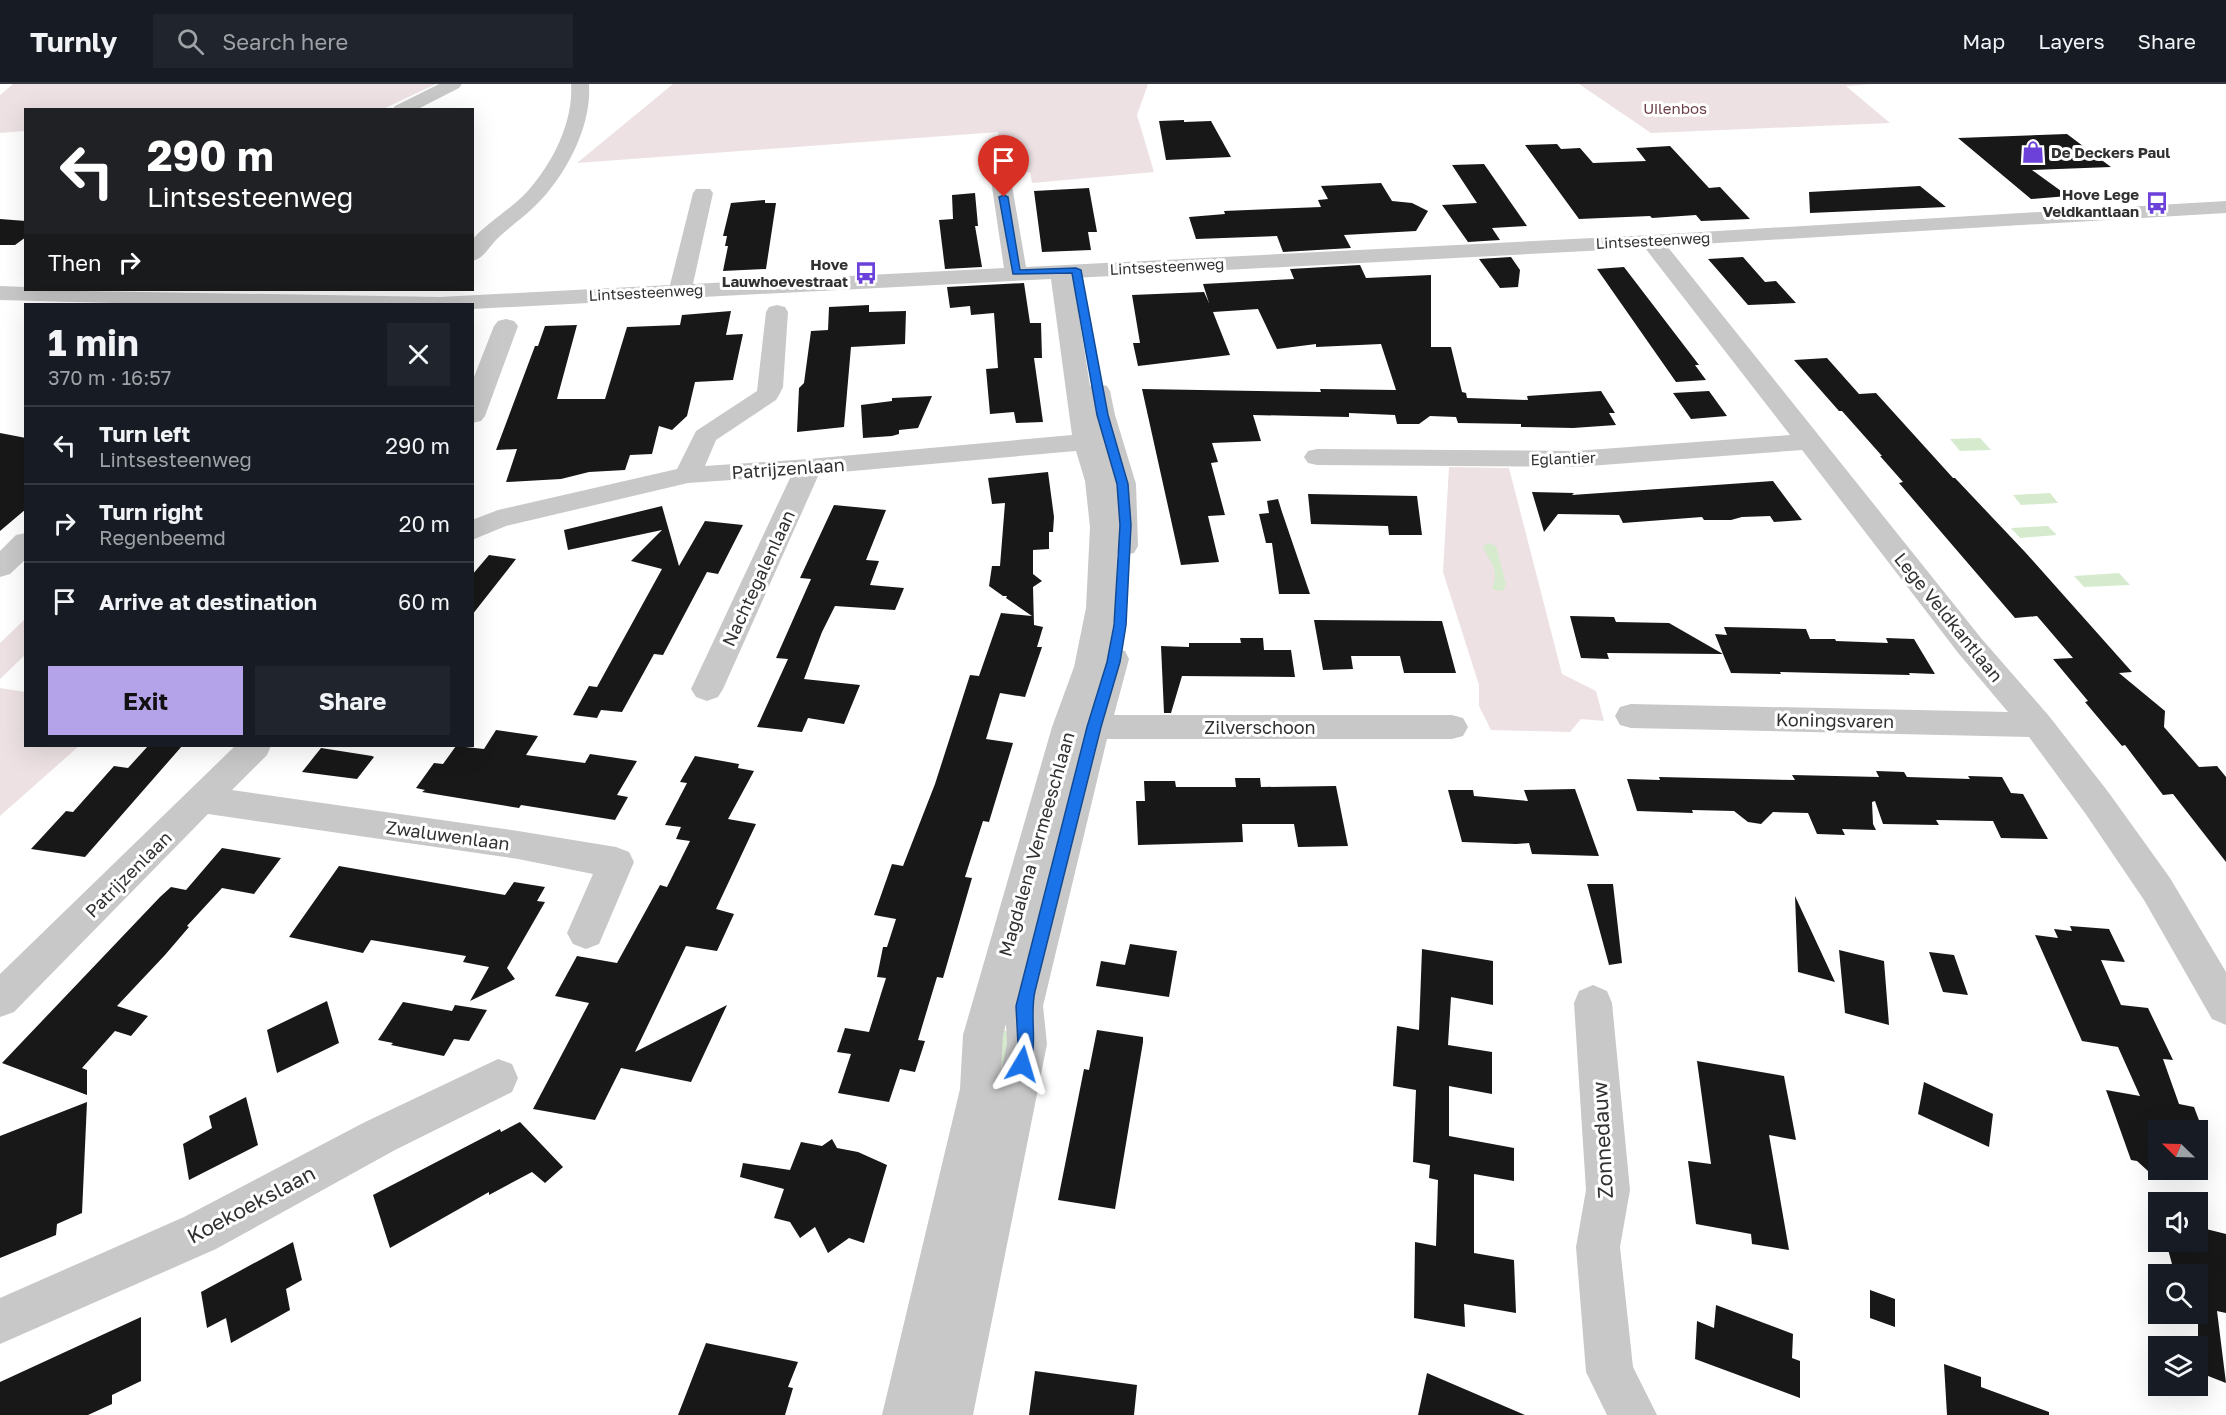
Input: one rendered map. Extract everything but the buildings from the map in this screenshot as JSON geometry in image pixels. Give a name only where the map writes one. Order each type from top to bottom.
[{"type":"street","points":[[405,108],[453,84]]},
{"type":"street","points":[[474,252],[482,241],[532,198],[556,169],[566,149],[582,97],[580,84]]},
{"type":"street","points":[[1001,180],[1016,273]]},
{"type":"street","points":[[680,290],[703,193]]},
{"type":"street","name":"Lintsesteenweg","points":[[457,303],[1651,241],[2226,207]]},
{"type":"street","name":"Lege Veldkantlaan","points":[[1651,241],[1808,442],[1903,558],[1970,646],[2038,725],[2097,802],[2157,889],[2226,1007]]},
{"type":"street","name":"Magdalena Vermeeschlaan","points":[[906,1415],[980,1089],[983,1035],[1081,727],[1113,662],[1121,614],[1125,525],[1123,484],[1098,441],[1069,271]]},
{"type":"street","name":"Lintsesteenweg","points":[[0,293],[158,294],[412,303]]},
{"type":"street","points":[[688,475],[705,436],[767,395],[771,387],[777,312]]},
{"type":"street","points":[[474,411],[506,326]]},
{"type":"street","name":"Patrijzenlaan","points":[[476,520],[498,519],[688,475],[809,467],[1098,441]]},
{"type":"street","name":"Eglantier","points":[[1317,457],[1575,459],[1808,442]]},
{"type":"street","name":"Nachtegalenlaan","points":[[707,689],[809,467]]},
{"type":"street","points":[[0,567],[24,545]]},
{"type":"street","points":[[0,575],[24,578]]},
{"type":"street","name":"Koningsvaren","points":[[1631,716],[2038,725]]},
{"type":"street","name":"Magdalena Vermeeschlaan","points":[[950,1415],[1005,1139],[1027,1044],[1024,1006],[1081,727]]},
{"type":"street","name":"Zilverschoon","points":[[1081,727],[1452,727]]},
{"type":"street","name":"Patrijzenlaan","points":[[0,1000],[254,747]]},
{"type":"street","name":"Zwaluwenlaan","points":[[203,800],[506,843],[616,862],[586,933]]},
{"type":"street","name":"Zonnedauw","points":[[1593,1002],[1608,1190],[1598,1247],[1610,1372],[1633,1415]]},
{"type":"street","name":"Koekoekslaan","points":[[0,1321],[200,1233],[380,1136],[498,1078]]},
{"type":"green space","points":[[13,84],[436,84],[385,108],[24,108],[24,131],[0,133],[0,95]]},
{"type":"green space","points":[[673,84],[1148,84],[1137,115],[1154,172],[1032,183],[1030,172],[1003,175],[998,132],[577,163]]},
{"type":"green space","name":"Uilenbos","points":[[1579,84],[1872,84],[1846,86],[1890,123],[1651,133]]},
{"type":"green space","points":[[1449,467],[1509,468],[1562,674],[1596,691],[1604,721],[1581,719],[1570,732],[1491,730],[1479,706],[1479,685],[1443,572]]},
{"type":"green space","points":[[24,620],[24,656],[0,679],[0,643]]},
{"type":"green space","points":[[0,688],[24,692],[24,747],[78,747],[0,816]]},
{"type":"shaded area","points":[[1980,438],[1991,450],[1960,451],[1950,439]]},
{"type":"shaded area","points":[[2050,493],[2058,503],[2021,505],[2013,495]]},
{"type":"shaded area","points":[[2048,526],[2057,535],[2020,538],[2011,528]]},
{"type":"shaded area","points":[[1489,543],[1496,546],[1506,584],[1503,591],[1492,589],[1495,570],[1483,546]]},
{"type":"shaded area","points":[[2119,573],[2130,585],[2084,587],[2074,576]]},
{"type":"waterway","points":[[1000,1075],[1002,1035]]},
{"type":"place","name":"De Deckers Paul","points":[[2033,152]]},
{"type":"place","name":"Hove Lege Veldkantlaan","points":[[2157,203]]},
{"type":"place","name":"Hove Lauwhoevestraat","points":[[866,273]]},
{"type":"route","points":[[1004,197],[1016,273],[1076,270],[1102,415],[1123,484],[1125,525],[1120,625],[1113,662],[1094,727],[1027,991],[1024,1006],[1027,1044],[1022,1064]]}]
